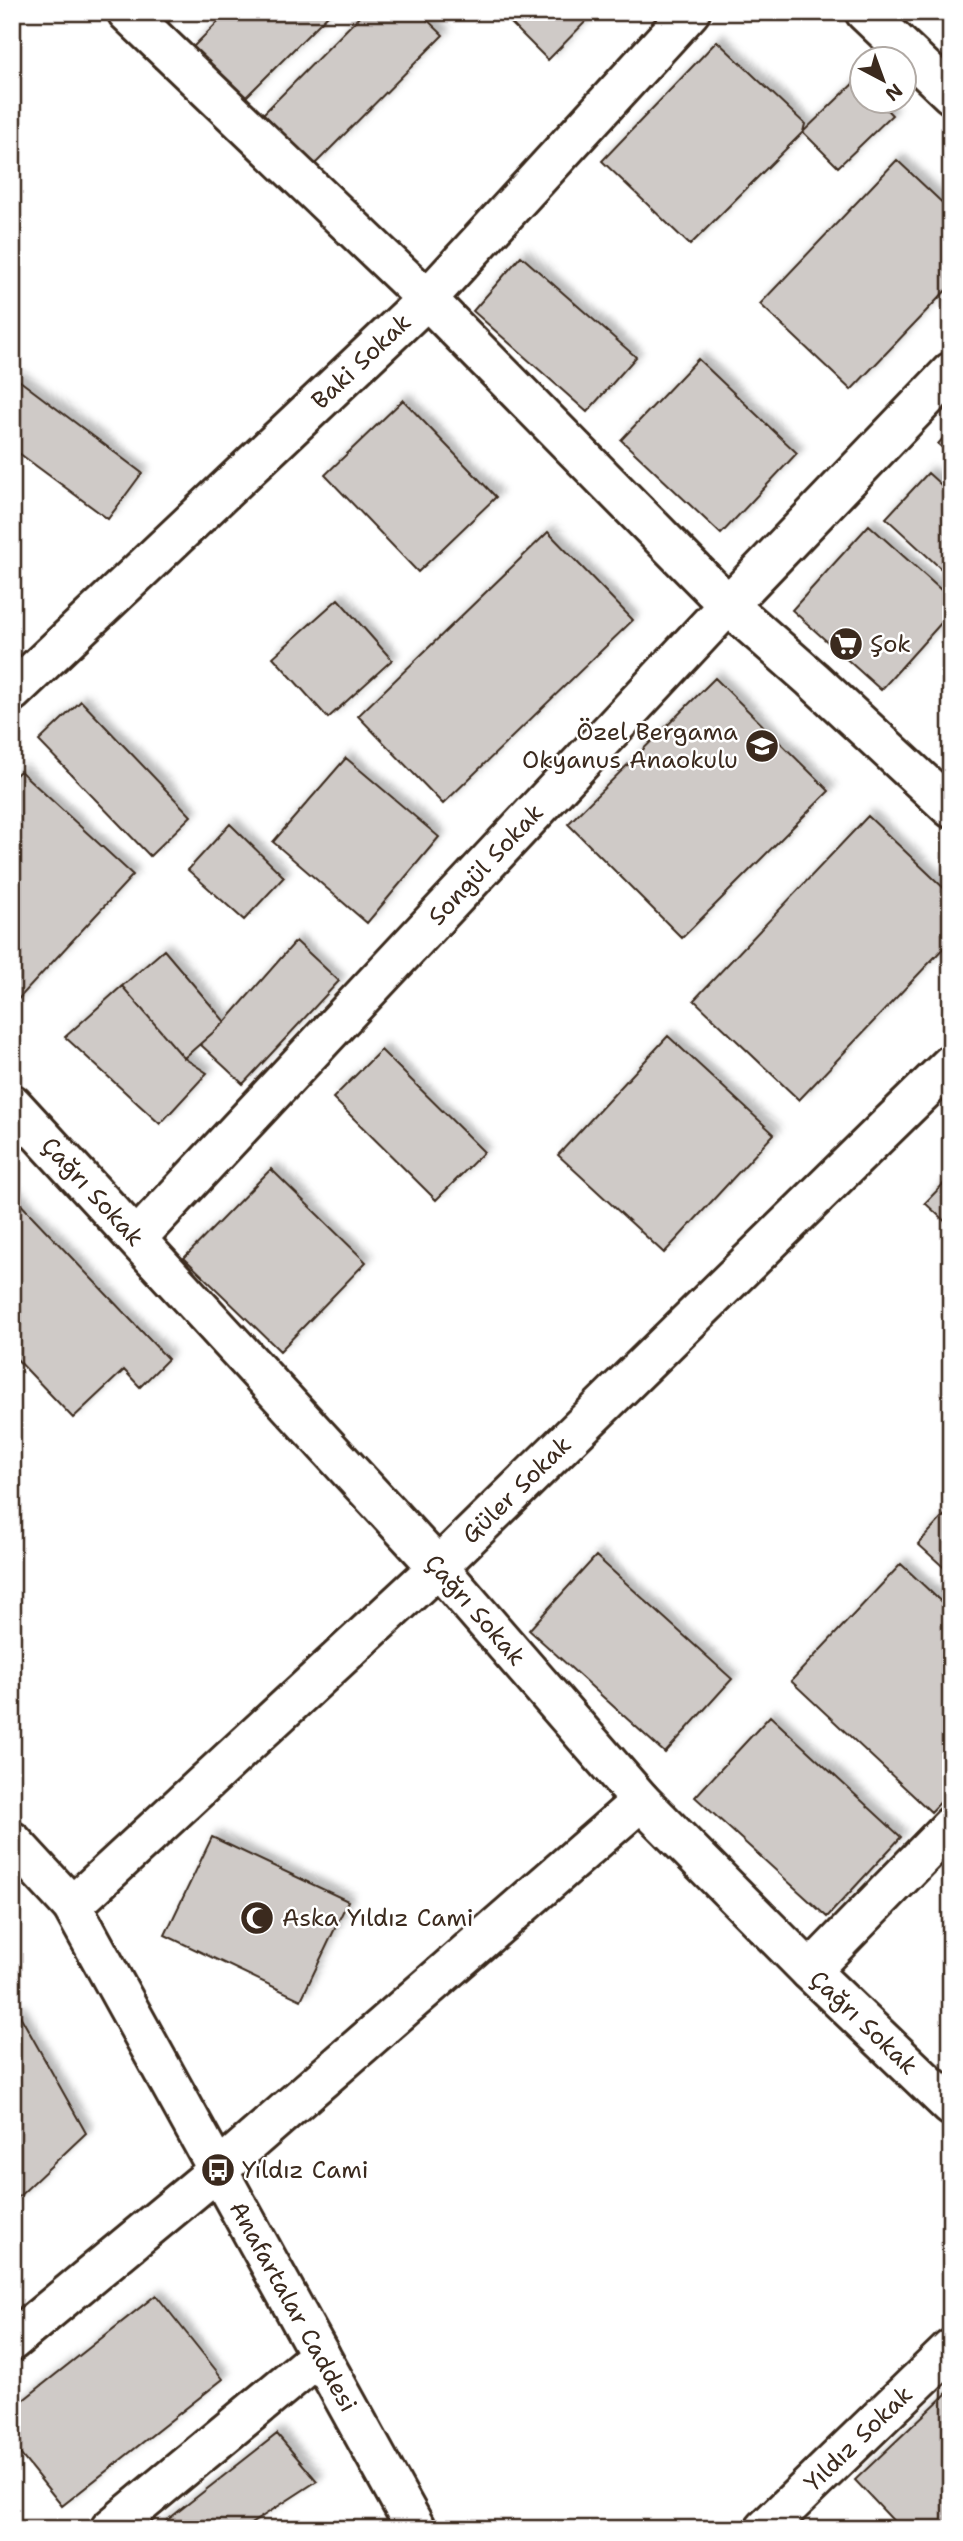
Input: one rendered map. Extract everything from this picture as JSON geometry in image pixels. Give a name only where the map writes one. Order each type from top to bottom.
[{"type":"street","points":[[127,12],[427,299],[728,605],[951,808]]},
{"type":"street","name":"Baki Sokak","points":[[12,692],[427,299],[690,12]]},
{"type":"street","points":[[865,12],[951,94]]},
{"type":"street","name":"Songül Sokak","points":[[137,1238],[728,605],[951,372]]},
{"type":"street","name":"Güler Sokak","points":[[72,1906],[438,1567],[951,1064]]},
{"type":"street","name":"Çağrı Sokak","points":[[12,1104],[438,1567],[641,1801],[810,1971],[951,2106]]},
{"type":"street","points":[[12,2341],[218,2170],[641,1801]]},
{"type":"street","points":[[810,1971],[951,1826]]},
{"type":"street","name":"Anafartalar Caddesi","points":[[12,1841],[72,1906],[416,2529]]},
{"type":"street","name":"Yıldız Sokak","points":[[765,2529],[951,2349]]},
{"type":"street","points":[[110,2529],[320,2356]]},
{"type":"building","points":[[138,12],[179,12],[157,33]]},
{"type":"building","points":[[228,12],[331,12],[243,100],[192,48]]},
{"type":"building","points":[[364,12],[419,12],[443,35],[314,165],[263,114]]},
{"type":"building","points":[[500,12],[595,12],[548,60]]},
{"type":"building","points":[[717,41],[805,124],[803,132],[690,245],[602,161]]},
{"type":"building","points":[[848,89],[848,116],[891,116],[838,167],[803,132]]},
{"type":"building","points":[[897,160],[951,211],[951,285],[851,390],[760,304]]},
{"type":"building","points":[[521,256],[636,357],[587,412],[473,311]]},
{"type":"building","points":[[698,359],[797,453],[721,534],[621,440]]},
{"type":"building","points":[[16,378],[142,473],[108,519],[12,448],[12,383]]},
{"type":"building","points":[[403,400],[496,497],[418,572],[325,475]]},
{"type":"building","points":[[951,429],[951,456],[938,444]]},
{"type":"building","points":[[928,473],[951,494],[951,578],[886,518]]},
{"type":"building","points":[[869,525],[951,599],[951,612],[881,690],[792,610]]},
{"type":"building","points":[[548,532],[633,620],[443,804],[358,716]]},
{"type":"building","points":[[338,599],[392,660],[328,718],[273,657]]},
{"type":"building","points":[[715,678],[829,791],[682,938],[568,824]]},
{"type":"building","points":[[81,701],[191,816],[150,856],[39,741]]},
{"type":"building","points":[[346,758],[439,837],[367,923],[273,842]]},
{"type":"building","points":[[20,771],[133,875],[12,1006],[12,779]]},
{"type":"building","points":[[868,816],[951,895],[951,940],[799,1100],[694,1000]]},
{"type":"building","points":[[230,824],[284,877],[244,920],[188,870]]},
{"type":"building","points":[[296,941],[339,981],[243,1084],[200,1044],[225,1022]]},
{"type":"building","points":[[164,950],[225,1022],[184,1058],[122,986]]},
{"type":"building","points":[[122,986],[184,1058],[207,1073],[160,1124],[65,1037]]},
{"type":"building","points":[[668,1036],[774,1134],[664,1253],[558,1155]]},
{"type":"building","points":[[381,1050],[484,1152],[436,1200],[333,1098]]},
{"type":"building","points":[[271,1169],[366,1262],[280,1351],[184,1258]]},
{"type":"building","points":[[951,1176],[951,1227],[925,1203]]},
{"type":"building","points":[[12,1195],[168,1359],[140,1387],[124,1370],[73,1418],[12,1354]]},
{"type":"building","points":[[951,1508],[951,1574],[918,1544]]},
{"type":"building","points":[[596,1556],[732,1679],[665,1753],[529,1630]]},
{"type":"building","points":[[901,1564],[951,1611],[951,1791],[931,1812],[791,1681]]},
{"type":"building","points":[[770,1716],[901,1837],[827,1917],[695,1797]]},
{"type":"building","name":"Aska Yıldız Cami","points":[[212,1837],[348,1901],[301,2000],[165,1935]]},
{"type":"building","points":[[18,2012],[86,2133],[12,2203],[12,2016]]},
{"type":"building","points":[[156,2295],[223,2379],[62,2506],[12,2444],[12,2409]]},
{"type":"building","points":[[947,2393],[951,2397],[951,2529],[901,2529],[855,2480]]},
{"type":"building","points":[[277,2434],[317,2481],[243,2529],[156,2529]]},
{"type":"place","name":"Şok","points":[[846,644]]},
{"type":"place","name":"Özel Bergama Okyanus Anaokulu","points":[[762,746]]},
{"type":"place","name":"Aska Yıldız Cami","points":[[257,1918]]},
{"type":"place","name":"Yıldız Cami","points":[[218,2170]]}]
